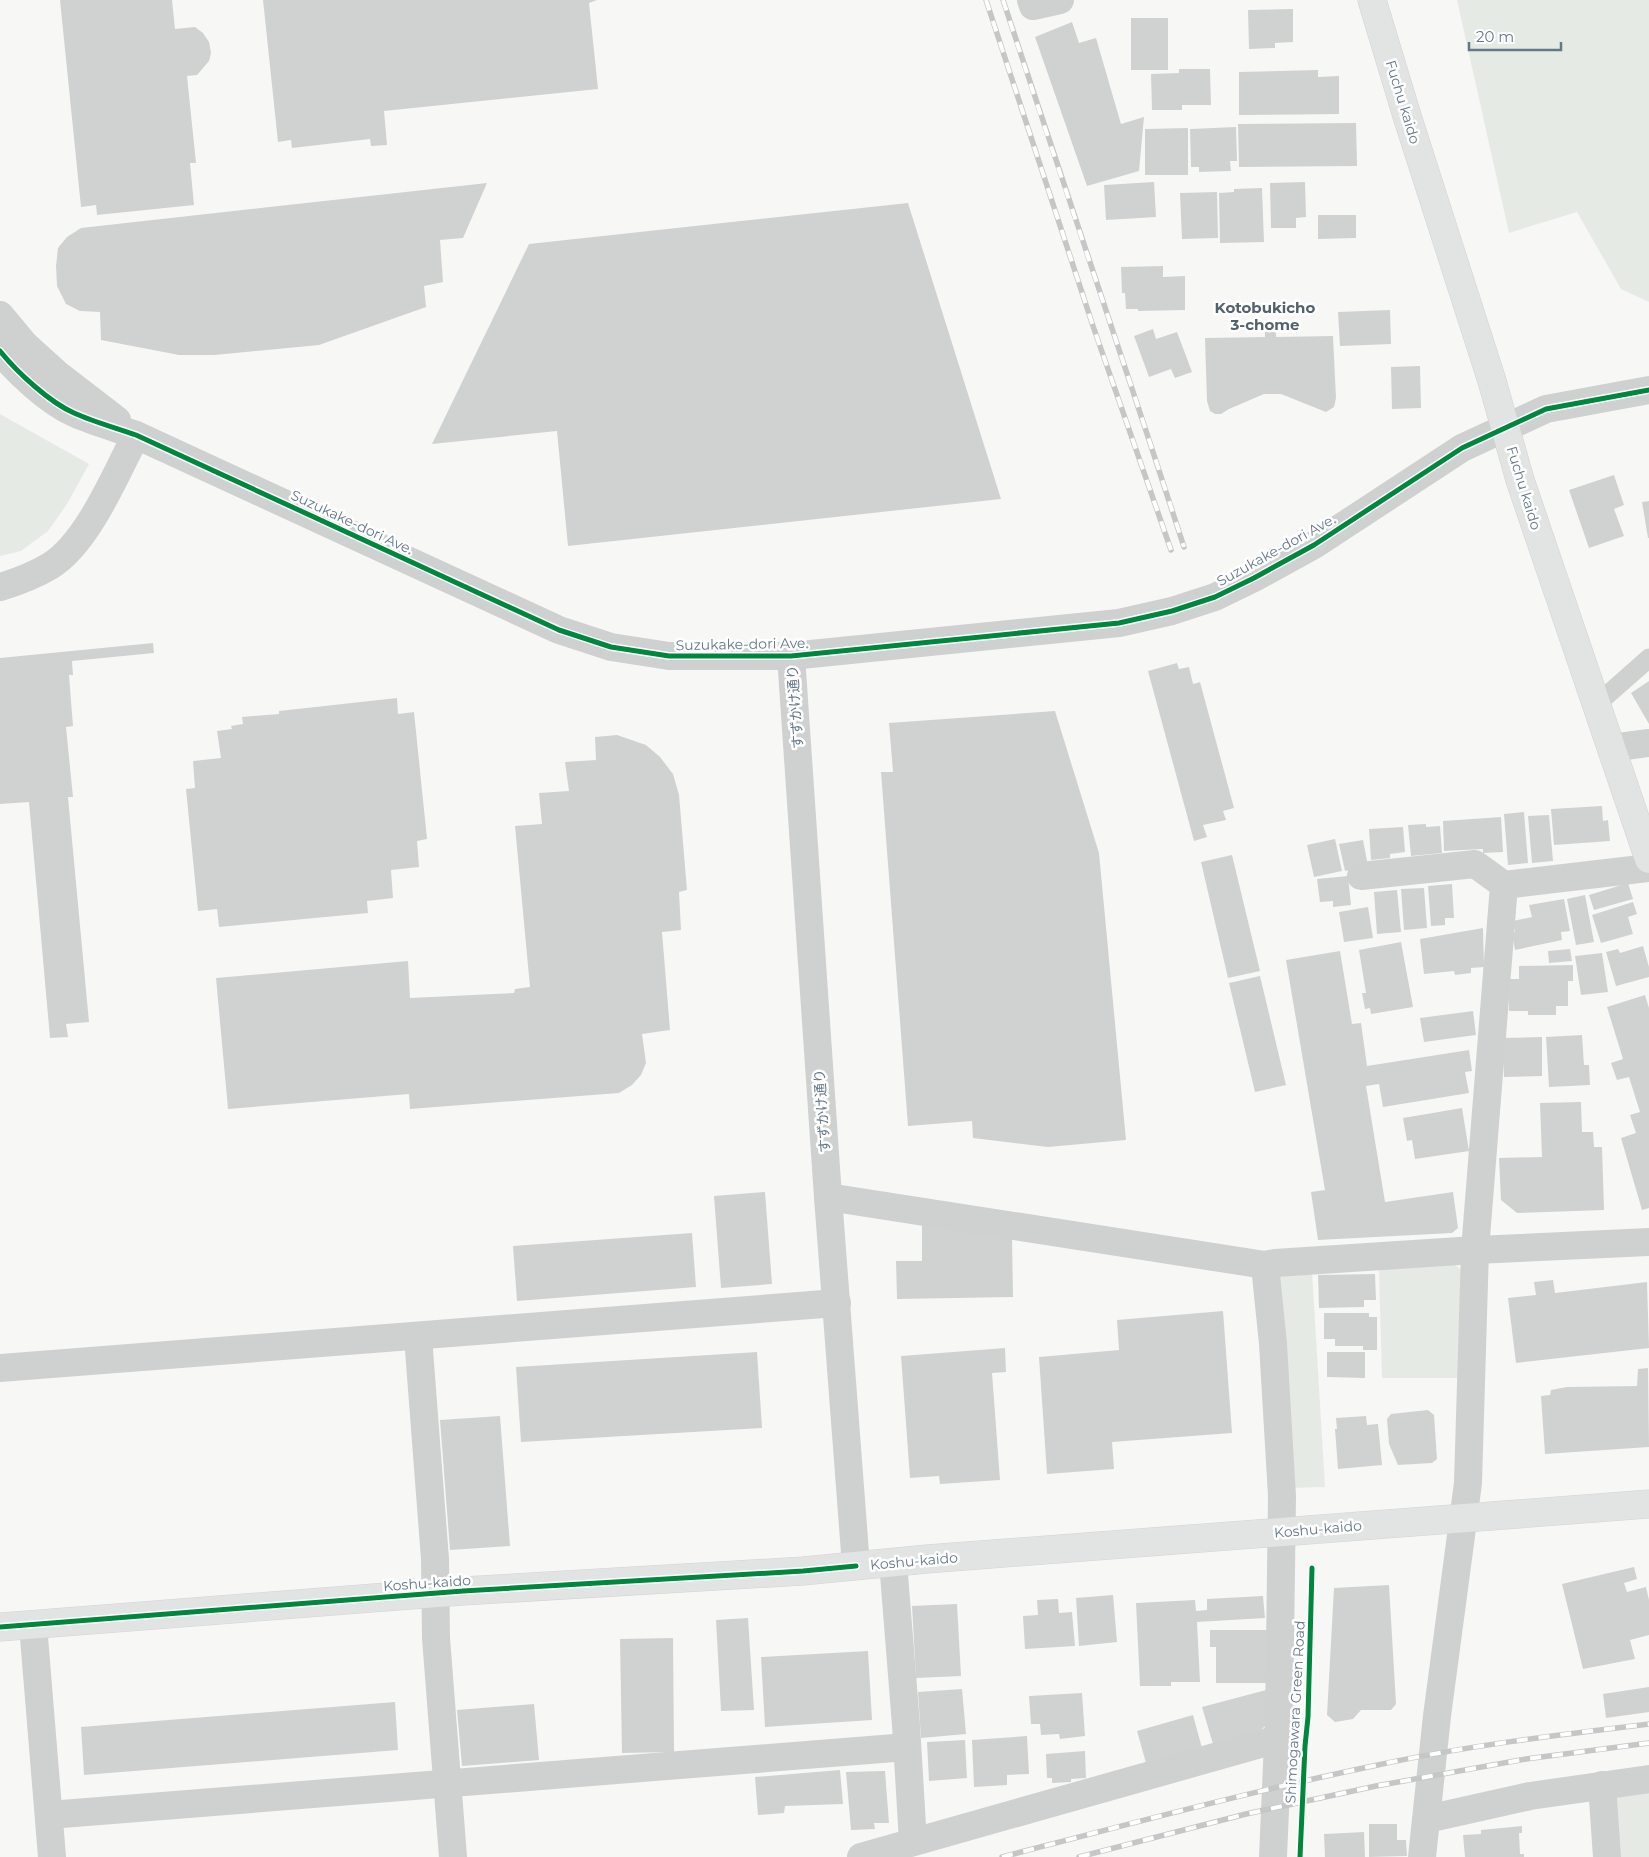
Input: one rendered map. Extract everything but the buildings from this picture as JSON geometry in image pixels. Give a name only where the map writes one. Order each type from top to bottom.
[{"type":"main road","name":"Fuchu kaido","points":[[1372,0],[1506,428],[1520,480],[1649,859]]},
{"type":"main road","name":"Koshu-kaido","points":[[0,1628],[435,1594],[803,1571],[893,1562],[1649,1504]]},
{"type":"street","points":[[1031,0],[1033,6],[1060,0]]},
{"type":"street","name":"Suzukake-dori Ave.","points":[[0,315],[25,345],[56,373],[136,435]]},
{"type":"street","name":"Suzukake-dori Ave.","points":[[0,351],[50,398],[72,412],[136,435],[559,630],[611,647],[669,656],[791,656],[1119,623],[1172,611],[1215,597],[1254,578],[1314,544],[1462,448],[1546,409],[1649,390]]},
{"type":"street","points":[[0,587],[17,582],[51,566],[74,546],[90,523],[136,435]]},
{"type":"street","name":"すずかけ通り","points":[[791,656],[828,1197],[856,1566]]},
{"type":"street","points":[[1611,748],[1649,743]]},
{"type":"street","points":[[1361,876],[1475,864],[1504,885],[1649,868]]},
{"type":"street","points":[[1422,1857],[1437,1716],[1468,1483],[1475,1250],[1504,885]]},
{"type":"street","points":[[828,1197],[1265,1265],[1475,1250],[1649,1242]]},
{"type":"street","points":[[1265,1265],[1274,1363],[1282,1496],[1278,1738],[1268,1856]]},
{"type":"street","points":[[0,1368],[837,1303]]},
{"type":"street","points":[[418,1337],[435,1559],[436,1638],[453,1857]]},
{"type":"street","points":[[893,1562],[913,1842]]},
{"type":"street","points":[[33,1625],[52,1857]]},
{"type":"street","points":[[862,1857],[1278,1738]]},
{"type":"street","points":[[49,1815],[907,1747]]},
{"type":"street","points":[[1427,1819],[1530,1796],[1649,1780]]},
{"type":"street","points":[[1602,1785],[1607,1857]]},
{"type":"lane","points":[[1597,704],[1649,658]]},
{"type":"shaded area","points":[[1457,0],[1649,0],[1649,302],[1621,289],[1577,212],[1509,233]]},
{"type":"shaded area","points":[[0,414],[89,464],[67,504],[48,531],[21,551],[0,556]]},
{"type":"shaded area","points":[[1455,1265],[1465,1273],[1460,1378],[1382,1378],[1379,1269]]},
{"type":"shaded area","points":[[1312,1272],[1325,1487],[1290,1488],[1276,1274]]},
{"type":"shaded area","points":[[1649,1791],[1649,1857],[1618,1857],[1613,1797]]},
{"type":"railway","points":[[986,0],[1093,326],[1171,550]]},
{"type":"railway","points":[[1003,0],[1184,547]]},
{"type":"railway","points":[[1002,1857],[1233,1798],[1407,1759],[1580,1732],[1649,1724]]},
{"type":"railway","points":[[1079,1857],[1246,1814],[1376,1786],[1526,1759],[1649,1743]]},
{"type":"cycle path","points":[[0,351],[34,386],[54,402],[74,413],[136,435],[559,630],[611,647],[669,656],[791,656],[1119,623],[1172,611],[1215,597],[1254,578],[1314,545],[1462,448],[1546,409],[1649,390]]},
{"type":"cycle path","points":[[0,1627],[463,1591],[803,1571],[856,1566]]},
{"type":"cycle path","name":"Shimogawara Green Road","points":[[1300,1857],[1308,1717],[1312,1568]]},
{"type":"district","name":"Kotobukicho 3-chome","points":[[1265,316]]}]
